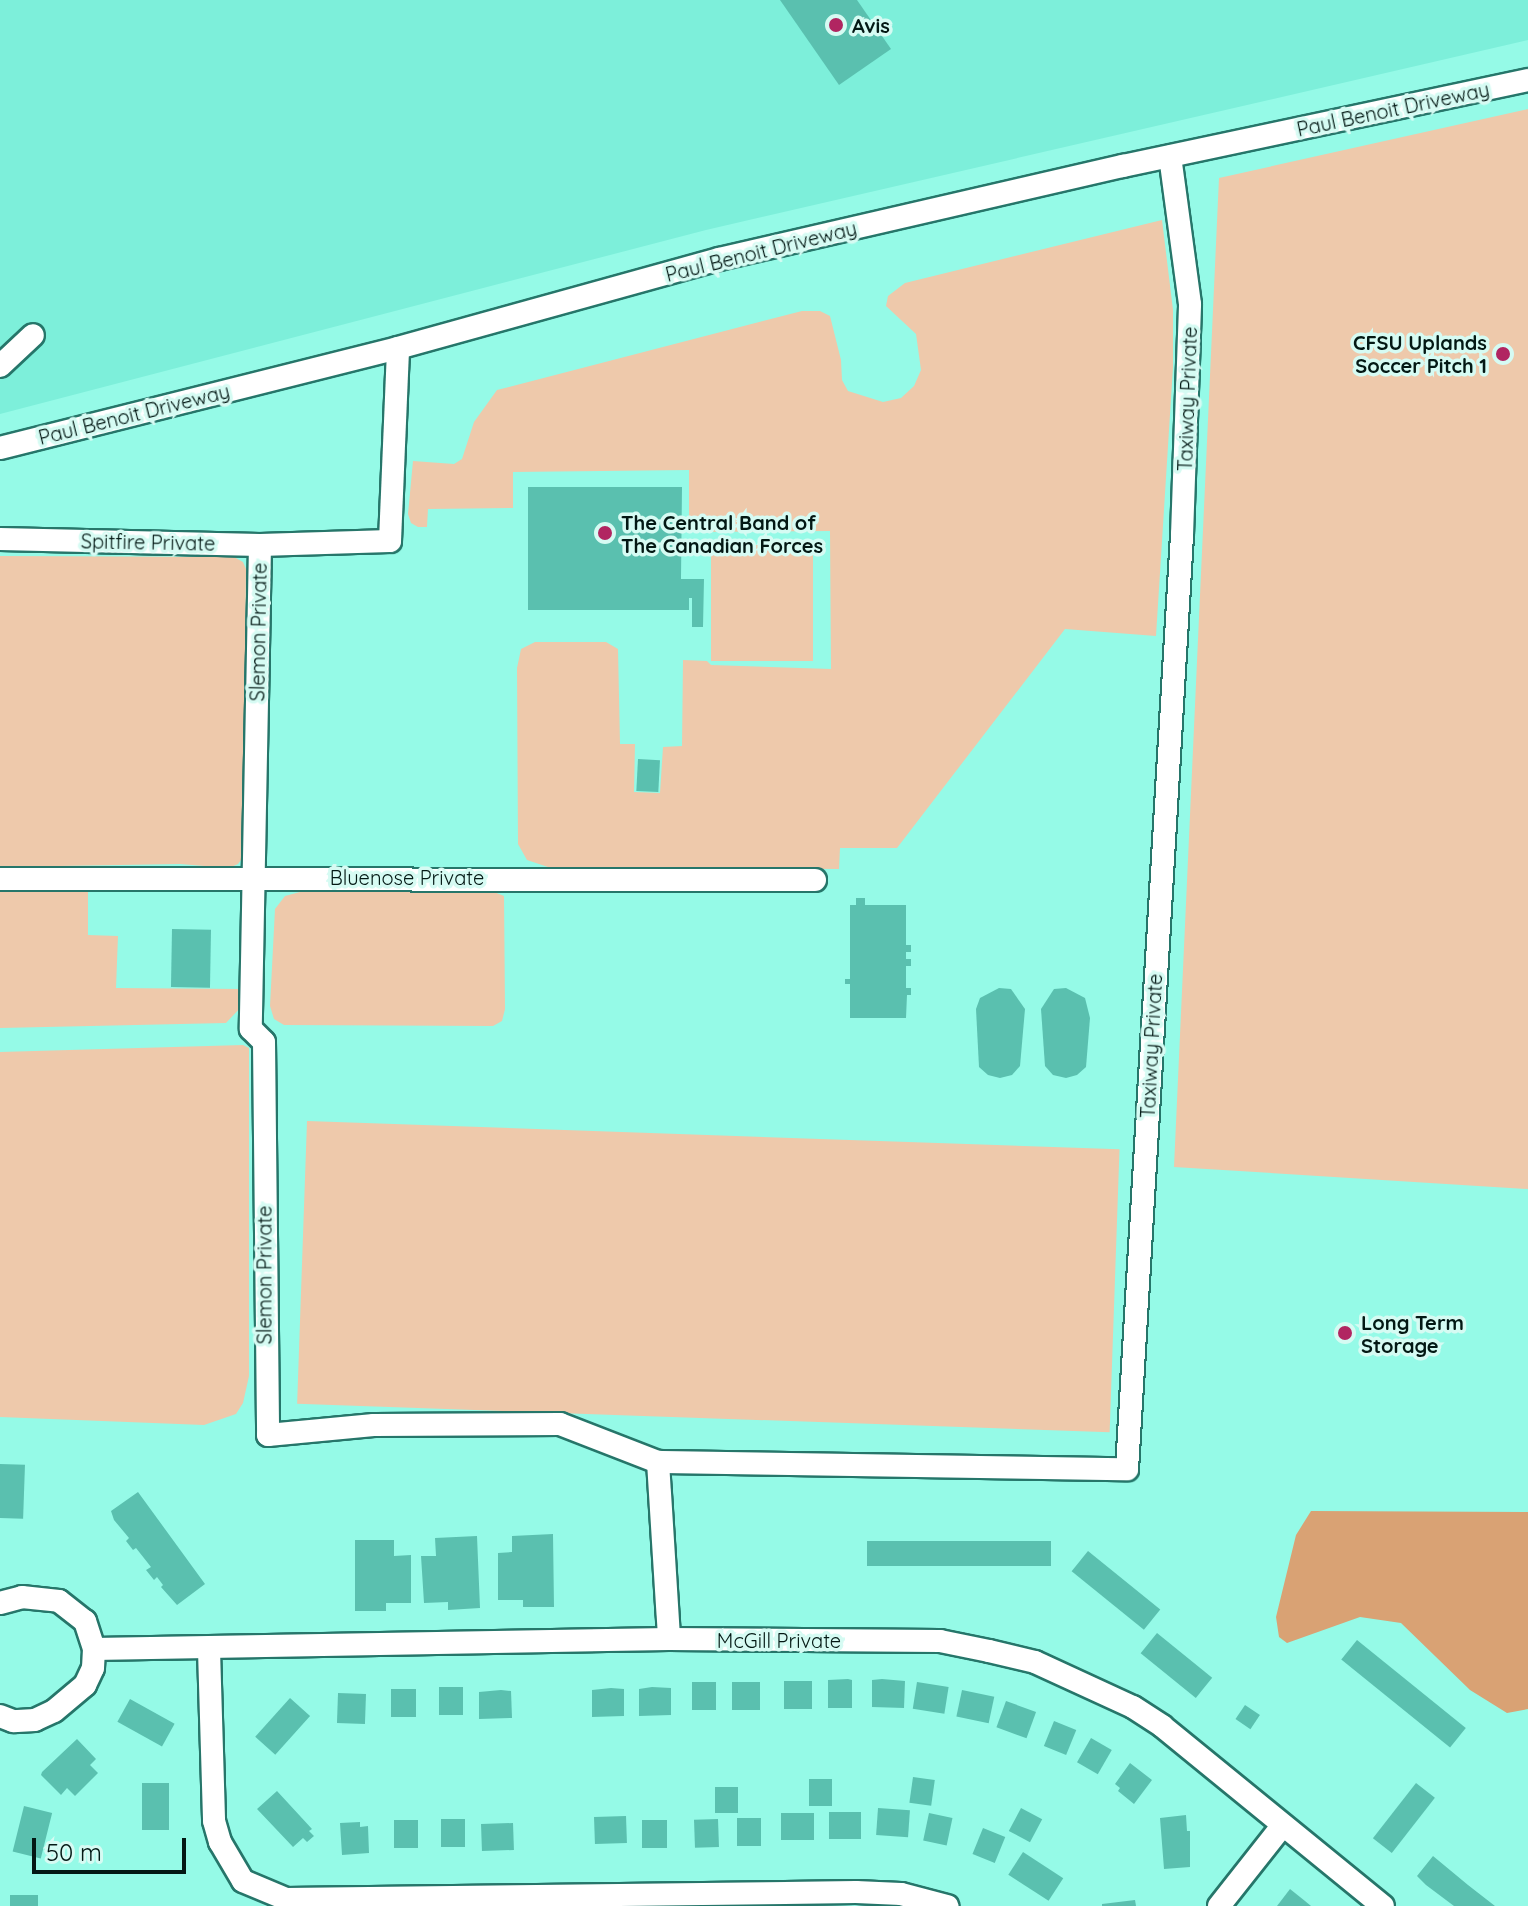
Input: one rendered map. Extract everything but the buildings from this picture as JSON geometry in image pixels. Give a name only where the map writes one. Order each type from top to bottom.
[{"type":"street","name":"Paul Benoit Driveway","points":[[0,448],[398,348],[719,259],[1170,156],[1528,80]]},
{"type":"street","name":"Taxiway Private","points":[[658,1462],[1127,1469],[1154,880],[1182,535],[1190,304],[1170,156]]},
{"type":"street","points":[[0,366],[33,335]]},
{"type":"street","name":"Spitfire Private","points":[[0,539],[260,545],[390,541],[398,348]]},
{"type":"street","name":"Slemon Private","points":[[260,545],[251,1029],[264,1042],[268,1435],[374,1425],[560,1424],[658,1462]]},
{"type":"street","name":"Bluenose Private","points":[[0,879],[815,880]]},
{"type":"street","points":[[658,1462],[669,1639]]},
{"type":"street","points":[[0,1603],[22,1597],[59,1601],[85,1621],[94,1649],[93,1668],[85,1685],[54,1711],[35,1720],[13,1721],[0,1716]]},
{"type":"street","name":"McGill Private","points":[[94,1649],[209,1650],[669,1639],[940,1641],[1035,1662],[1133,1707],[1383,1906]]},
{"type":"street","points":[[209,1650],[214,1821],[220,1842],[243,1881],[286,1899],[853,1899],[901,1894],[947,1906]]},
{"type":"street","points":[[1219,1906],[1283,1825]]},
{"type":"shaded area","points":[[0,0],[1528,0],[1528,40],[706,230],[0,414]]},
{"type":"shaded area","points":[[1528,109],[1528,1189],[1174,1167],[1219,178]]},
{"type":"shaded area","points":[[1162,220],[1173,310],[1173,367],[1156,636],[1065,629],[897,848],[840,848],[839,869],[548,867],[527,860],[518,844],[517,668],[521,649],[535,642],[606,642],[618,649],[620,744],[635,744],[634,792],[660,793],[663,747],[682,746],[683,660],[707,661],[711,665],[831,669],[830,531],[689,532],[689,470],[513,472],[513,508],[428,509],[427,527],[418,527],[411,523],[408,514],[413,461],[454,464],[462,459],[474,422],[497,390],[802,311],[820,311],[830,316],[841,360],[842,380],[848,391],[883,402],[901,398],[914,386],[921,370],[916,334],[886,306],[888,296],[905,283]]},
{"type":"shaded area","points":[[711,545],[813,545],[813,661],[711,661]]},
{"type":"shaded area","points":[[0,556],[234,557],[243,562],[246,569],[244,856],[238,864],[229,868],[180,864],[0,867]]},
{"type":"shaded area","points":[[0,891],[88,891],[88,935],[118,936],[116,988],[243,989],[242,1006],[226,1023],[0,1028]]},
{"type":"shaded area","points":[[300,892],[494,892],[504,896],[505,1009],[502,1021],[493,1026],[284,1025],[274,1019],[270,1006],[275,909],[285,896]]},
{"type":"shaded area","points":[[243,1045],[249,1048],[249,1376],[243,1403],[236,1414],[204,1425],[0,1417],[0,1052]]},
{"type":"shaded area","points":[[307,1121],[1120,1149],[1110,1432],[297,1404]]},
{"type":"shaded area","points":[[1311,1511],[1528,1512],[1528,1709],[1507,1713],[1470,1690],[1401,1623],[1360,1617],[1287,1643],[1279,1637],[1276,1617],[1296,1535]]},
{"type":"place","name":"Avis","points":[[836,25]]},
{"type":"place","name":"CFSU Uplands Soccer Pitch 1","points":[[1503,354]]},
{"type":"place","name":"The Central Band of The Canadian Forces","points":[[605,533]]},
{"type":"place","name":"Long Term Storage","points":[[1345,1333]]}]
